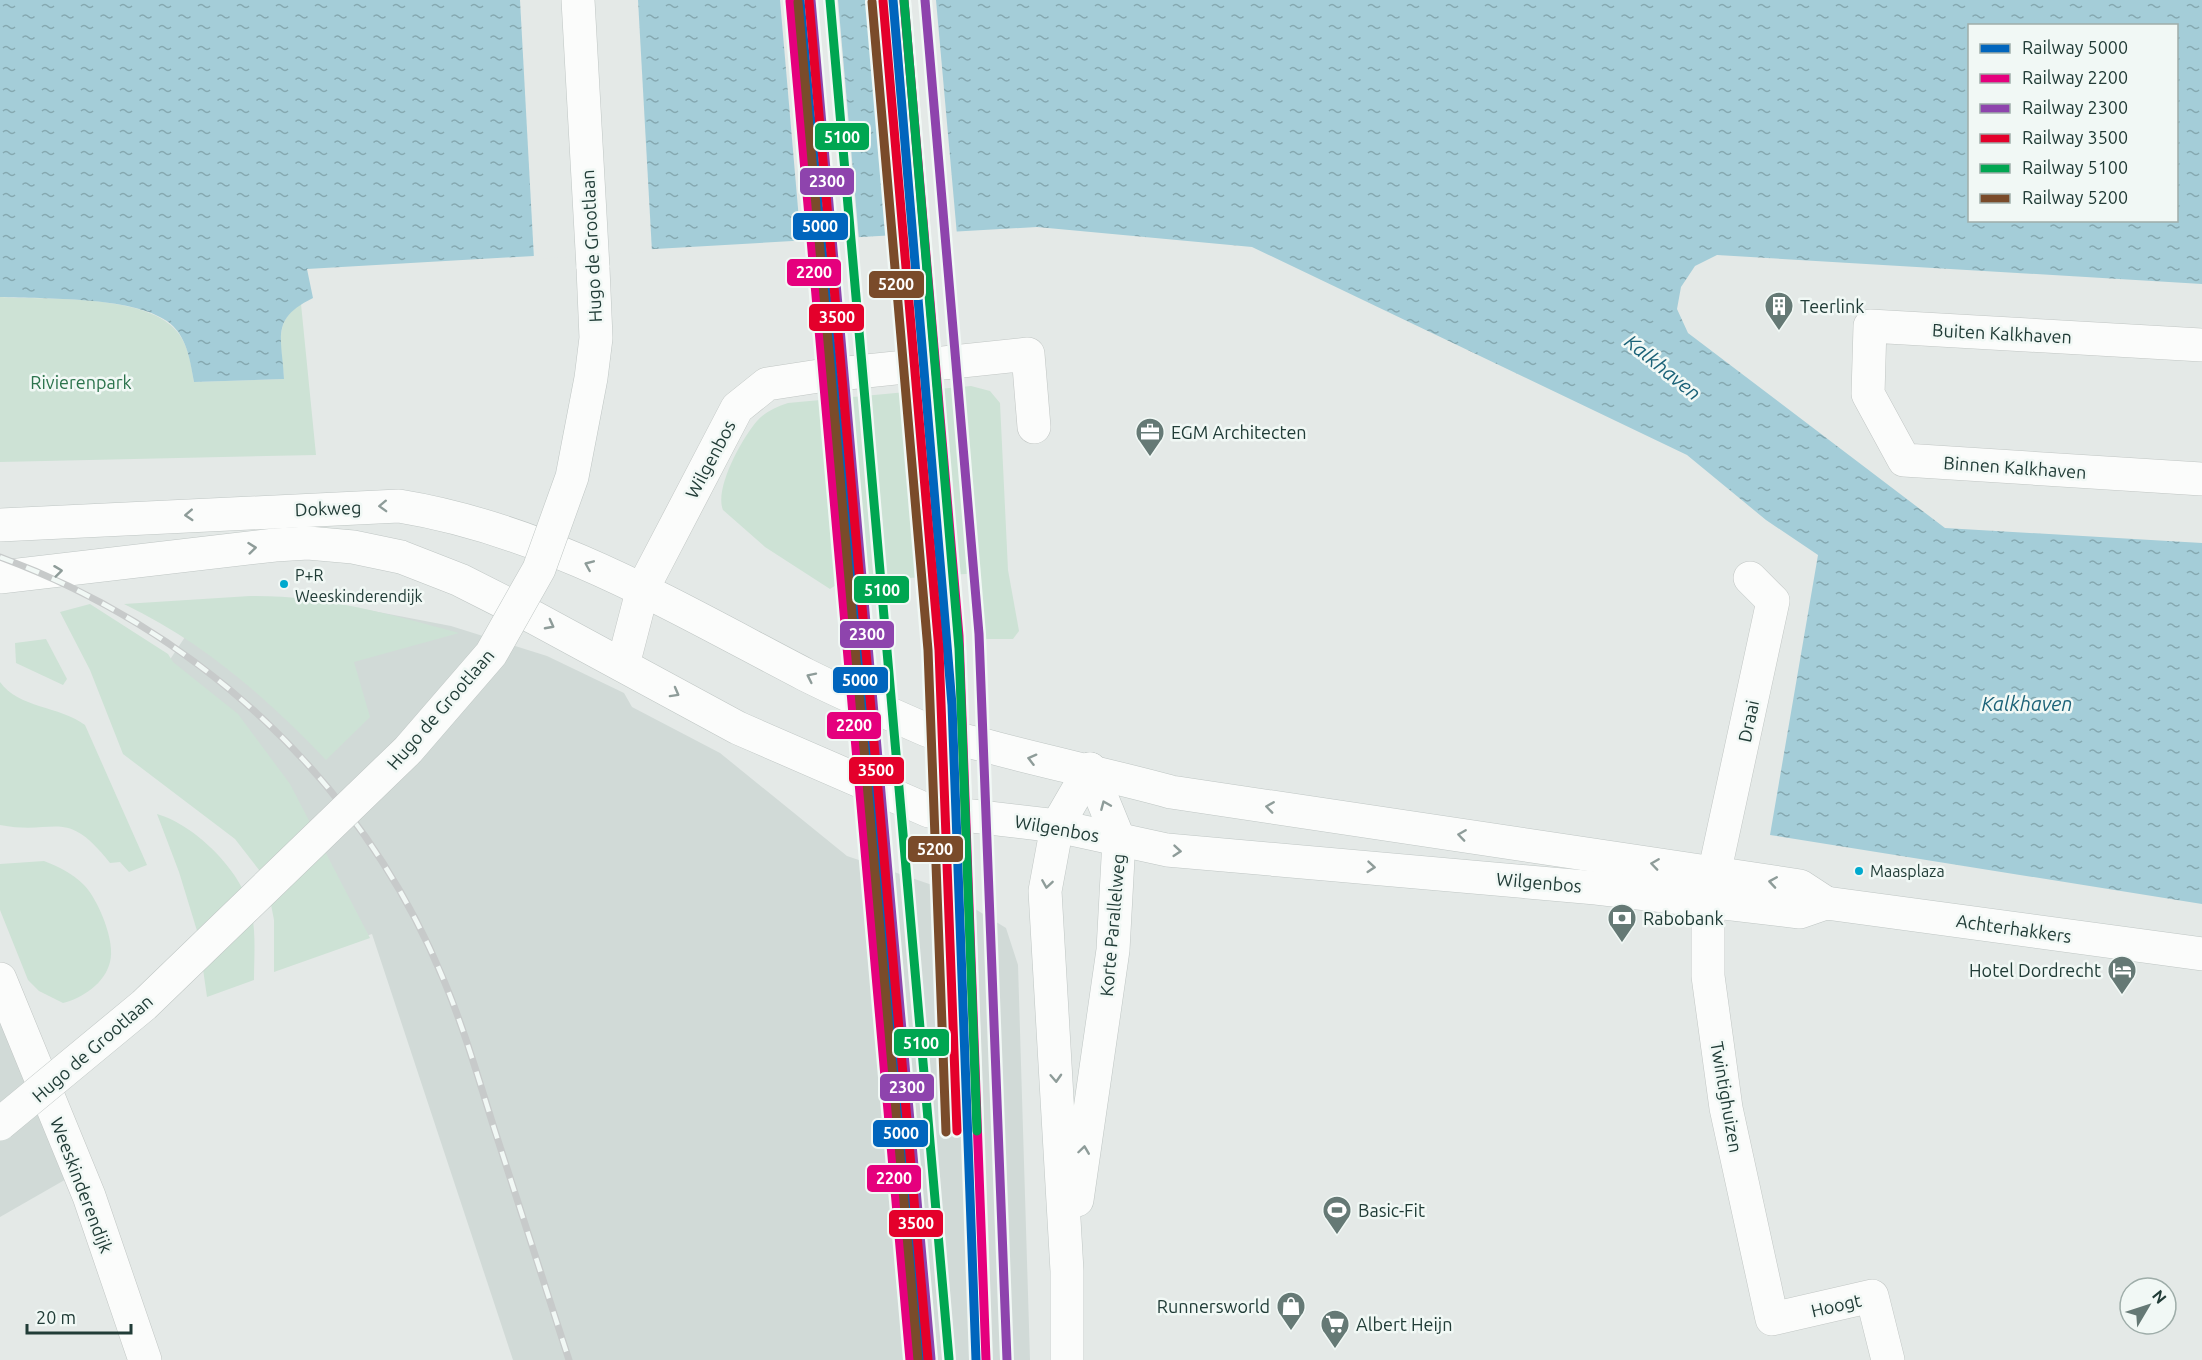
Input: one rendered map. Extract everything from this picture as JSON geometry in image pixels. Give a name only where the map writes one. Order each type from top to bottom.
[{"type":"main road","name":"Hugo de Grootlaan","points":[[0,1124],[144,1005],[408,750],[491,654],[539,569],[572,477],[591,378],[596,338],[578,0]]},
{"type":"main road","name":"Buiten Kalkhaven","points":[[1868,394],[1870,326],[2202,345]]},
{"type":"main road","name":"Wilgenbos","points":[[1034,427],[1028,354],[819,376],[767,384],[737,408],[643,588],[623,665],[738,728],[929,811],[1057,826],[1167,850],[1596,888],[1711,887]]},
{"type":"main road","name":"Binnen Kalkhaven","points":[[1868,394],[1904,460],[2202,479]]},
{"type":"main road","name":"Dokweg","points":[[0,525],[399,506],[441,513],[530,540],[643,588]]},
{"type":"main road","name":"Dokweg","points":[[0,577],[275,545],[308,543],[353,548],[401,557],[460,580],[623,665]]},
{"type":"main road","name":"Draai","points":[[1711,887],[1773,601],[1750,578]]},
{"type":"main road","name":"Wilgenbos","points":[[643,588],[809,676],[925,729],[1042,761],[1090,770],[1171,792],[1711,887]]},
{"type":"main road","name":"Korte Parallelweg","points":[[1067,1360],[1067,1271],[1045,891],[1057,826],[1090,770]]},
{"type":"main road","name":"Korte Parallelweg","points":[[1067,1271],[1113,950],[1119,840],[1090,770]]},
{"type":"main road","name":"Achterhakkers","points":[[1711,887],[1800,886],[1826,903],[2202,954]]},
{"type":"main road","name":"Twintighuizen","points":[[1711,887],[1708,976],[1726,1108],[1772,1319]]},
{"type":"main road","name":"Weeskinderendijk","points":[[0,979],[89,1196],[145,1360]]},
{"type":"main road","name":"Hoogt","points":[[1772,1319],[1872,1296],[1888,1360]]},
{"type":"shaded area","points":[[209,601],[342,605],[451,626],[547,656],[624,693],[632,707],[720,753],[847,856],[941,888],[1006,928],[1018,965],[1030,1360],[513,1360],[372,934],[348,942],[159,676]]},
{"type":"shaded area","points":[[0,1001],[75,1174],[0,1217]]},
{"type":"green space","name":"Rivierenpark","points":[[0,297],[96,301],[145,311],[165,321],[179,334],[191,363],[194,382],[284,379],[282,328],[292,311],[301,304],[316,455],[0,462]]},
{"type":"green space","points":[[971,386],[990,391],[1000,403],[1008,570],[1019,631],[1013,639],[984,639],[979,573],[839,583],[830,589],[765,547],[723,510],[722,490],[737,451],[757,421],[775,408],[788,403]]},
{"type":"green space","points":[[250,596],[330,602],[459,633],[354,662],[370,717],[326,760],[257,693],[207,653],[153,619],[124,604]]},
{"type":"green space","points":[[90,604],[168,654],[173,662],[238,714],[290,784],[370,938],[274,972],[274,920],[266,879],[235,839],[123,754],[90,670],[60,612]]},
{"type":"green space","points":[[46,639],[67,679],[63,685],[16,663],[15,643]]},
{"type":"green space","points":[[0,682],[17,697],[64,714],[85,725],[147,865],[129,872],[120,862],[110,863],[95,845],[70,829],[0,825]]},
{"type":"green space","points":[[157,814],[172,820],[202,840],[216,853],[240,883],[248,899],[252,915],[254,980],[207,997],[198,934],[179,872]]},
{"type":"green space","points":[[44,861],[70,874],[84,885],[100,910],[110,944],[110,962],[103,977],[92,989],[63,1003],[39,991],[28,980],[0,910],[0,864]]},
{"type":"water","name":"Kalkhaven","points":[[0,0],[2202,0],[2202,284],[1717,255],[1695,266],[1681,287],[1677,309],[1688,333],[1945,528],[2202,543],[2202,904],[1770,835],[1818,555],[1766,520],[1687,455],[1252,247],[1037,227],[307,269],[313,298],[299,306],[284,322],[281,340],[284,379],[194,382],[183,341],[179,333],[167,321],[132,307],[63,299],[0,297]]},
{"type":"pier","points":[[520,0],[638,0],[652,252],[534,259]]},
{"type":"pier","points":[[780,0],[838,0],[859,240],[801,243]]},
{"type":"pier","points":[[874,0],[936,0],[957,235],[895,238]]},
{"type":"railway","points":[[0,557],[73,588],[141,626],[206,670],[265,721],[319,777],[366,838],[408,905],[450,995],[569,1360]]},
{"type":"rail line","name":"5000","points":[[800,0],[921,1360]]},
{"type":"rail line","name":"2300","points":[[811,0],[931,1359]]},
{"type":"rail line","name":"5100","points":[[830,0],[949,1359]]},
{"type":"rail line","name":"5000","points":[[893,0],[952,705],[976,1360]]},
{"type":"rail line","name":"5100","points":[[904,0],[959,648],[977,1131]]},
{"type":"rail line","name":"2300","points":[[925,0],[979,634],[1007,1360]]},
{"type":"rail line","name":"2200","points":[[790,1],[910,1360]]},
{"type":"rail line","name":"3500","points":[[809,1],[928,1360]]},
{"type":"rail line","name":"3500","points":[[883,1],[939,650],[957,1131]]},
{"type":"rail line","name":"2200","points":[[904,1],[959,636],[986,1360]]},
{"type":"rail line","name":"5200","points":[[798,2],[918,1360]]},
{"type":"rail line","name":"5200","points":[[872,2],[928,650],[946,1132]]},
{"type":"place","name":"Teerlink","points":[[1779,332]]},
{"type":"place","name":"EGM Architecten","points":[[1150,458]]},
{"type":"place","name":"P+R Weeskinderendijk","points":[[284,584]]},
{"type":"place","name":"Maasplaza","points":[[1859,871]]},
{"type":"place","name":"Rabobank","points":[[1622,944]]},
{"type":"place","name":"Hotel Dordrecht","points":[[2122,996]]},
{"type":"place","name":"Basic-Fit","points":[[1337,1236]]},
{"type":"place","name":"Runnersworld","points":[[1291,1332]]},
{"type":"place","name":"Albert Heijn","points":[[1335,1350]]}]
